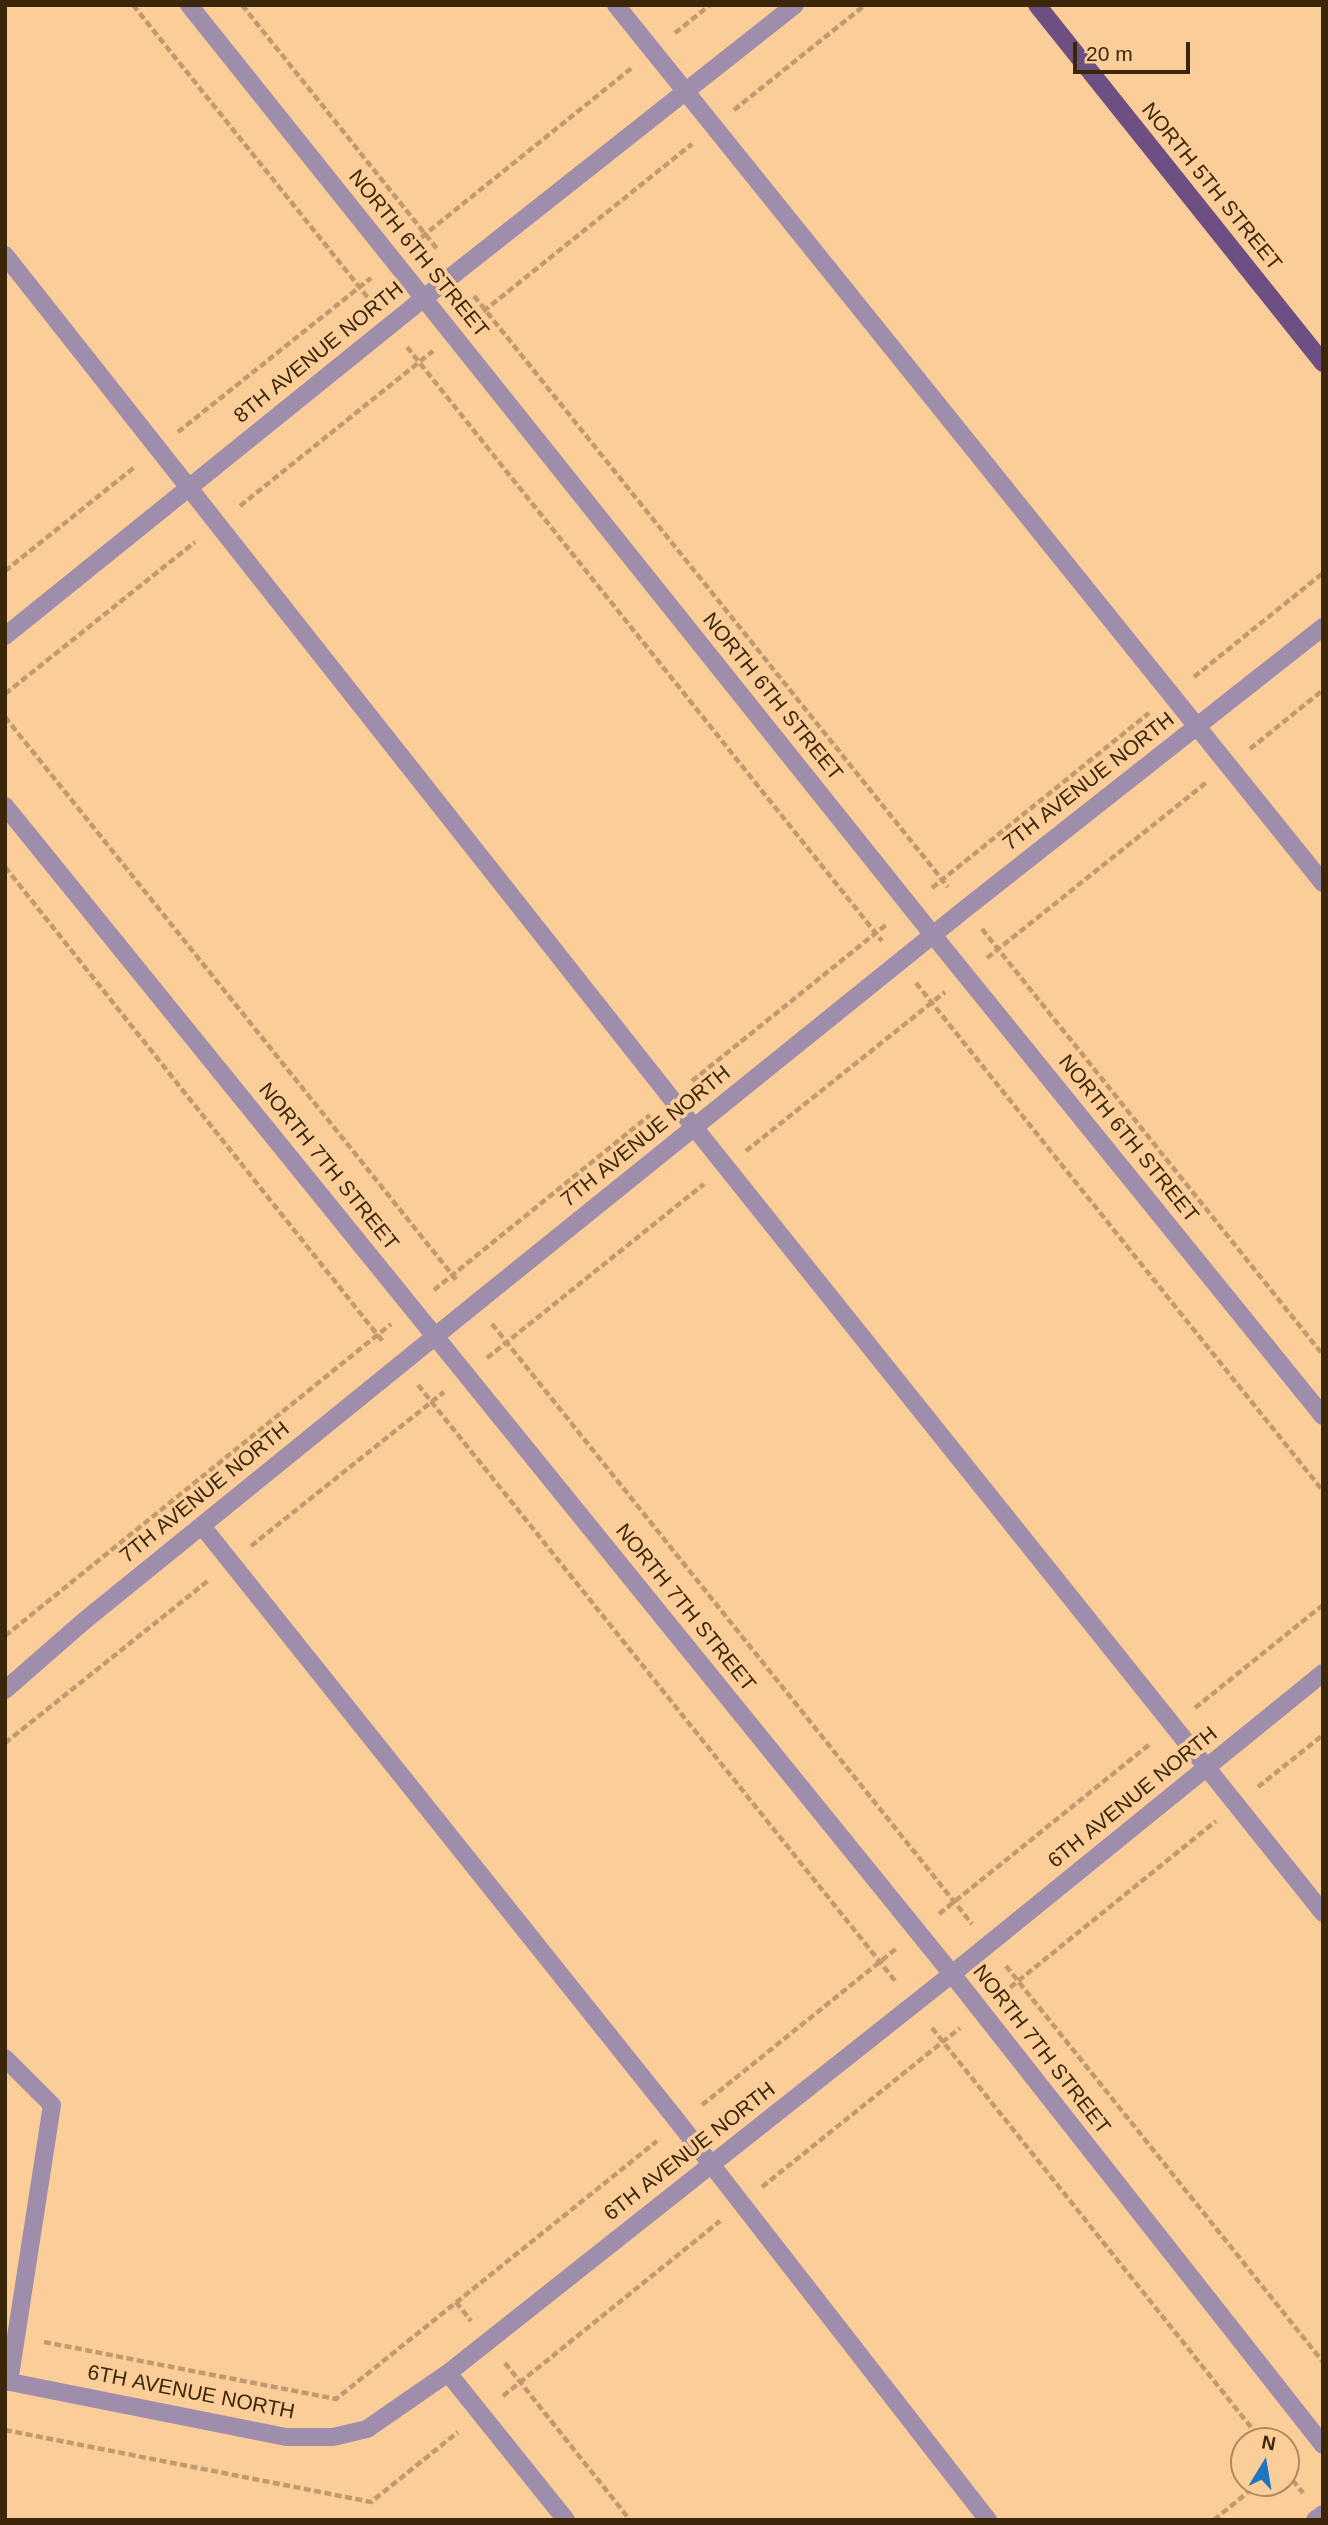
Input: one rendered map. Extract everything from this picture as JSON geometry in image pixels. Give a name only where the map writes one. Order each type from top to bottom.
[{"type":"main road","name":"NORTH 5TH STREET","points":[[1037,5],[1323,363]]},
{"type":"street","name":"NORTH 6TH STREET","points":[[189,5],[933,935],[1323,1416]]},
{"type":"street","points":[[616,5],[1323,883]]},
{"type":"street","name":"8TH AVENUE NORTH","points":[[5,636],[424,298],[795,5]]},
{"type":"street","points":[[5,255],[694,1127],[1323,1913]]},
{"type":"street","name":"7TH AVENUE NORTH","points":[[5,1689],[84,1620],[694,1127],[1323,627]]},
{"type":"street","name":"NORTH 7TH STREET","points":[[5,806],[918,1931],[1323,2445]]},
{"type":"street","points":[[202,1526],[679,2123],[988,2520]]},
{"type":"street","name":"6TH AVENUE NORTH","points":[[6,2387],[286,2437],[334,2437],[367,2429],[448,2372],[914,2005],[1323,1673]]},
{"type":"street","points":[[5,2058],[52,2105],[6,2387]]},
{"type":"street","points":[[448,2372],[566,2520]]},
{"type":"street","points":[[1315,2520],[1323,2514]]},
{"type":"path","points":[[133,5],[1323,1491]]},
{"type":"path","points":[[242,5],[1323,1355]]},
{"type":"path","points":[[5,571],[710,5]]},
{"type":"path","points":[[5,1743],[1323,690]]},
{"type":"path","points":[[5,717],[1323,2362]]},
{"type":"path","points":[[5,867],[1251,2427]]},
{"type":"path","points":[[16,2336],[336,2399],[1323,1605]]},
{"type":"path","points":[[456,2302],[630,2520]]},
{"type":"path","points":[[1214,2520],[1242,2497]]}]
